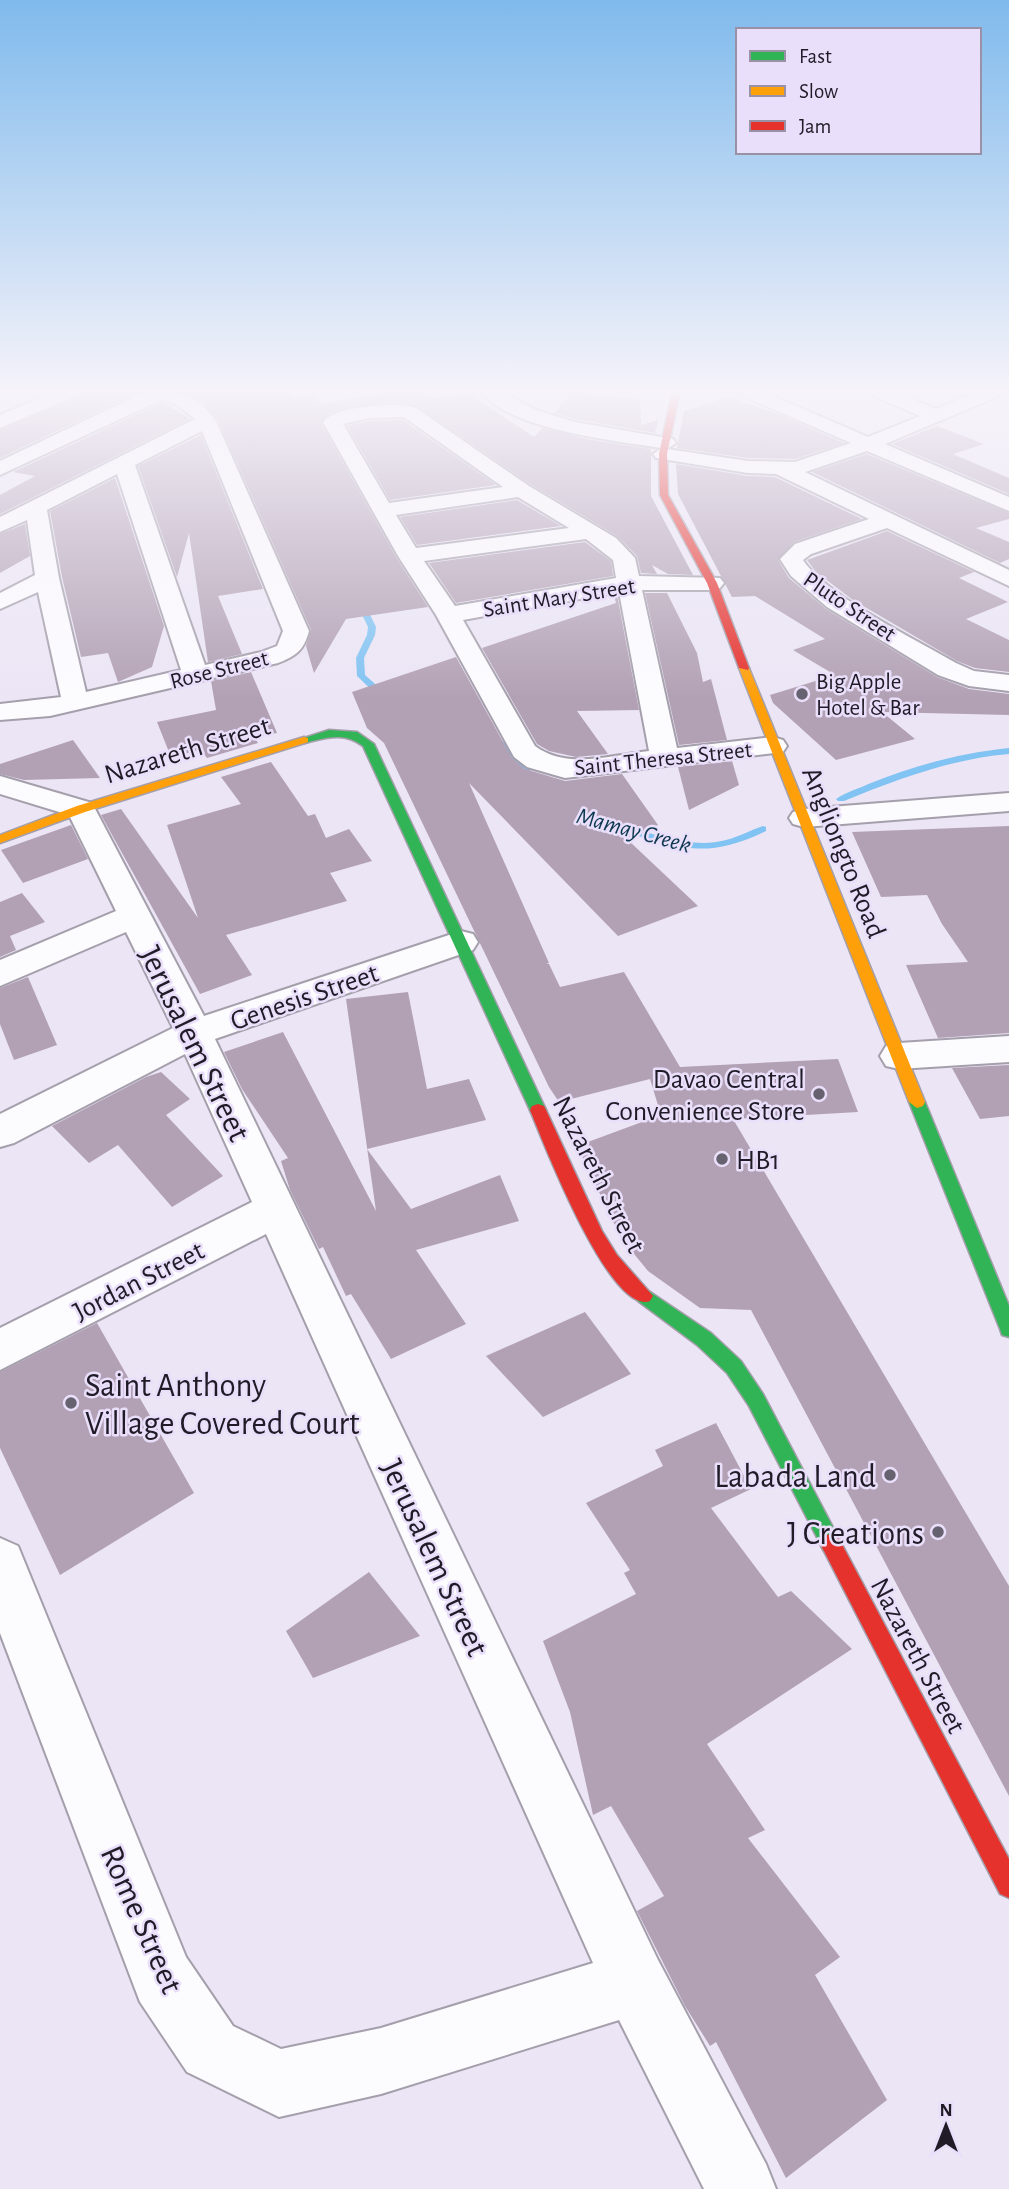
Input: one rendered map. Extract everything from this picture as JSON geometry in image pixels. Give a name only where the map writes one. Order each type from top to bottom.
[{"type":"main road","name":"Angliongto Road","points":[[664,494],[712,583],[773,746],[1009,1329]]},
{"type":"main road","name":"Nazareth Street","points":[[81,809],[326,733],[345,732],[361,736],[368,744],[603,1251],[630,1286],[704,1339],[734,1367],[756,1400],[1009,1885]]},
{"type":"main road","points":[[0,839],[81,809]]},
{"type":"street","points":[[0,525],[60,494]]},
{"type":"street","points":[[135,494],[196,675]]},
{"type":"street","name":"Rose Street","points":[[0,712],[63,705],[269,658],[286,651],[293,643],[296,632],[238,494]]},
{"type":"street","name":"Saint Mary Street","points":[[372,494],[448,615],[516,741],[524,751],[553,767]]},
{"type":"street","points":[[382,511],[494,494]]},
{"type":"street","points":[[529,494],[590,532],[624,558],[665,758]]},
{"type":"street","points":[[833,494],[1009,579]]},
{"type":"street","points":[[984,494],[1009,505]]},
{"type":"street","points":[[36,506],[63,705]]},
{"type":"street","name":"Pluto Street","points":[[886,521],[803,549],[792,559],[794,568],[819,590],[947,669],[968,677],[1009,683]]},
{"type":"street","points":[[409,556],[590,532]]},
{"type":"street","points":[[0,602],[47,578]]},
{"type":"street","name":"Saint Mary Street","points":[[448,615],[629,583],[712,583]]},
{"type":"street","name":"Saint Theresa Street","points":[[553,767],[581,768],[773,746]]},
{"type":"street","points":[[0,785],[81,809]]},
{"type":"street","points":[[804,818],[1009,802]]},
{"type":"street","name":"Jerusalem Street","points":[[81,809],[194,1033],[635,1983],[741,2189]]},
{"type":"street","points":[[0,974],[135,916]]},
{"type":"street","name":"Genesis Street","points":[[0,1132],[194,1033],[461,942]]},
{"type":"street","points":[[899,1056],[1009,1049]]},
{"type":"street","name":"Jordan Street","points":[[0,1350],[275,1210]]},
{"type":"street","name":"Rome Street","points":[[0,1564],[163,1979],[211,2049],[279,2083],[381,2061],[635,1983]]},
{"type":"building","points":[[2,494],[40,494],[0,514]]},
{"type":"building","points":[[83,494],[120,494],[164,626],[152,667],[118,682],[108,653],[81,657],[50,511]]},
{"type":"building","points":[[148,494],[225,494],[263,589],[218,596],[242,654],[208,662],[189,533],[177,577]]},
{"type":"building","points":[[251,494],[361,494],[428,607],[346,619],[314,673],[306,646],[311,630]]},
{"type":"building","points":[[387,494],[431,494],[390,500]]},
{"type":"building","points":[[547,494],[651,494],[693,575],[668,574],[652,565],[657,574],[641,573],[637,556],[617,536]]},
{"type":"building","points":[[678,494],[811,494],[862,519],[794,542],[778,560],[789,578],[826,609],[937,677],[969,689],[1009,694],[1009,715],[882,712],[915,739],[836,760],[773,703],[770,695],[835,675],[793,650],[825,639],[755,596],[732,597]]},
{"type":"building","points":[[858,494],[964,494],[1009,513],[1009,519],[976,528],[1009,542],[1009,559],[1000,563]]},
{"type":"building","points":[[517,500],[561,526],[417,545],[400,517]]},
{"type":"building","points":[[25,524],[30,556],[0,573],[0,534]]},
{"type":"building","points":[[887,531],[974,572],[959,578],[1008,602],[966,619],[1009,640],[1009,672],[975,668],[957,661],[853,600],[816,572],[807,560]]},
{"type":"building","points":[[585,542],[611,561],[613,576],[456,603],[429,563]]},
{"type":"building","points":[[645,593],[667,593],[697,653],[703,682],[711,679],[727,740],[679,745]]},
{"type":"building","points":[[617,595],[639,710],[577,711],[608,754],[576,757],[549,751],[537,744],[482,648],[616,603],[614,596]]},
{"type":"building","points":[[456,657],[512,758],[525,769],[565,781],[622,774],[658,825],[628,840],[698,906],[618,936],[469,783],[549,963],[546,964],[549,964],[560,987],[624,972],[680,1067],[838,1059],[858,1112],[733,1119],[1009,1586],[1009,1796],[751,1310],[700,1308],[648,1271],[621,1238],[577,1146],[661,1115],[650,1079],[559,1102],[549,1087],[384,743],[367,728],[352,692]]},
{"type":"building","points":[[251,672],[277,733],[254,737],[258,743],[207,758],[201,750],[171,757],[157,722],[216,710],[211,681]]},
{"type":"building","points":[[73,740],[100,778],[24,780],[0,774],[0,764]]},
{"type":"building","points":[[732,761],[739,785],[689,810],[678,767]]},
{"type":"building","points":[[271,762],[308,816],[315,814],[326,838],[349,829],[372,861],[330,873],[347,901],[226,935],[252,975],[200,994],[101,815],[121,809],[198,918],[167,825],[241,804],[221,777]]},
{"type":"building","points":[[71,825],[88,859],[23,883],[1,850]]},
{"type":"building","points":[[1009,826],[1009,1033],[938,1038],[906,965],[968,962],[942,924],[927,895],[881,897],[852,832]]},
{"type":"building","points":[[22,893],[45,922],[10,936],[16,950],[0,957],[0,902]]},
{"type":"building","points":[[28,977],[57,1045],[14,1060],[0,1024],[0,988]]},
{"type":"building","points":[[408,992],[427,1089],[469,1079],[486,1120],[367,1149],[346,999]]},
{"type":"building","points":[[283,1032],[376,1211],[367,1149],[411,1209],[500,1175],[519,1221],[416,1250],[466,1324],[391,1359],[351,1294],[346,1296],[323,1247],[319,1249],[290,1190],[281,1161],[288,1158],[242,1089],[224,1052]]},
{"type":"building","points":[[1009,1065],[1009,1116],[980,1119],[952,1068]]},
{"type":"building","points":[[161,1072],[190,1099],[166,1115],[223,1176],[172,1207],[118,1145],[89,1163],[52,1126],[146,1077]]},
{"type":"building","points":[[585,1312],[631,1374],[543,1417],[486,1356]]},
{"type":"building","name":"Saint Anthony Village Covered Court","points":[[97,1323],[194,1493],[60,1575],[0,1448],[0,1372]]},
{"type":"building","points":[[716,1423],[751,1489],[711,1508],[778,1597],[791,1591],[852,1649],[707,1744],[765,1830],[748,1838],[840,1957],[815,1975],[887,2100],[786,2178],[716,2042],[710,2046],[685,2006],[637,1911],[664,1896],[611,1806],[593,1815],[570,1712],[543,1641],[636,1594],[624,1573],[630,1570],[586,1503],[663,1466],[655,1450]]},
{"type":"building","points":[[369,1572],[420,1636],[313,1678],[286,1631]]},
{"type":"waterway","name":"Mamay Creek","points":[[360,602],[372,627],[360,658],[361,676],[381,694]]},
{"type":"waterway","name":"Mamay Creek","points":[[495,739],[511,751],[534,782]]},
{"type":"waterway","name":"Mamay Creek","points":[[841,799],[944,761],[1009,751]]},
{"type":"waterway","name":"Mamay Creek","points":[[627,830],[665,841],[711,846],[726,844],[763,829]]},
{"type":"traffic: fast","points":[[304,740],[329,733],[345,733],[361,738],[368,744],[538,1110]]},
{"type":"traffic: fast","points":[[917,1102],[1009,1329]]},
{"type":"traffic: fast","points":[[644,1296],[704,1339],[734,1367],[756,1400],[831,1544]]},
{"type":"traffic: slow","points":[[744,668],[917,1102]]},
{"type":"traffic: slow","points":[[0,839],[81,809],[304,740]]},
{"type":"traffic: jam","points":[[664,494],[712,583],[744,668]]},
{"type":"traffic: jam","points":[[538,1110],[569,1184],[596,1236],[611,1260],[644,1296]]},
{"type":"traffic: jam","points":[[831,1544],[1009,1885]]},
{"type":"place","name":"Big Apple Hotel & Bar","points":[[802,694]]},
{"type":"place","name":"Davao Central Convenience Store","points":[[819,1094]]},
{"type":"place","name":"HB1","points":[[722,1159]]},
{"type":"place","name":"Saint Anthony Village Covered Court","points":[[71,1403]]},
{"type":"place","name":"Labada Land","points":[[890,1475]]},
{"type":"place","name":"J Creations","points":[[938,1532]]}]
